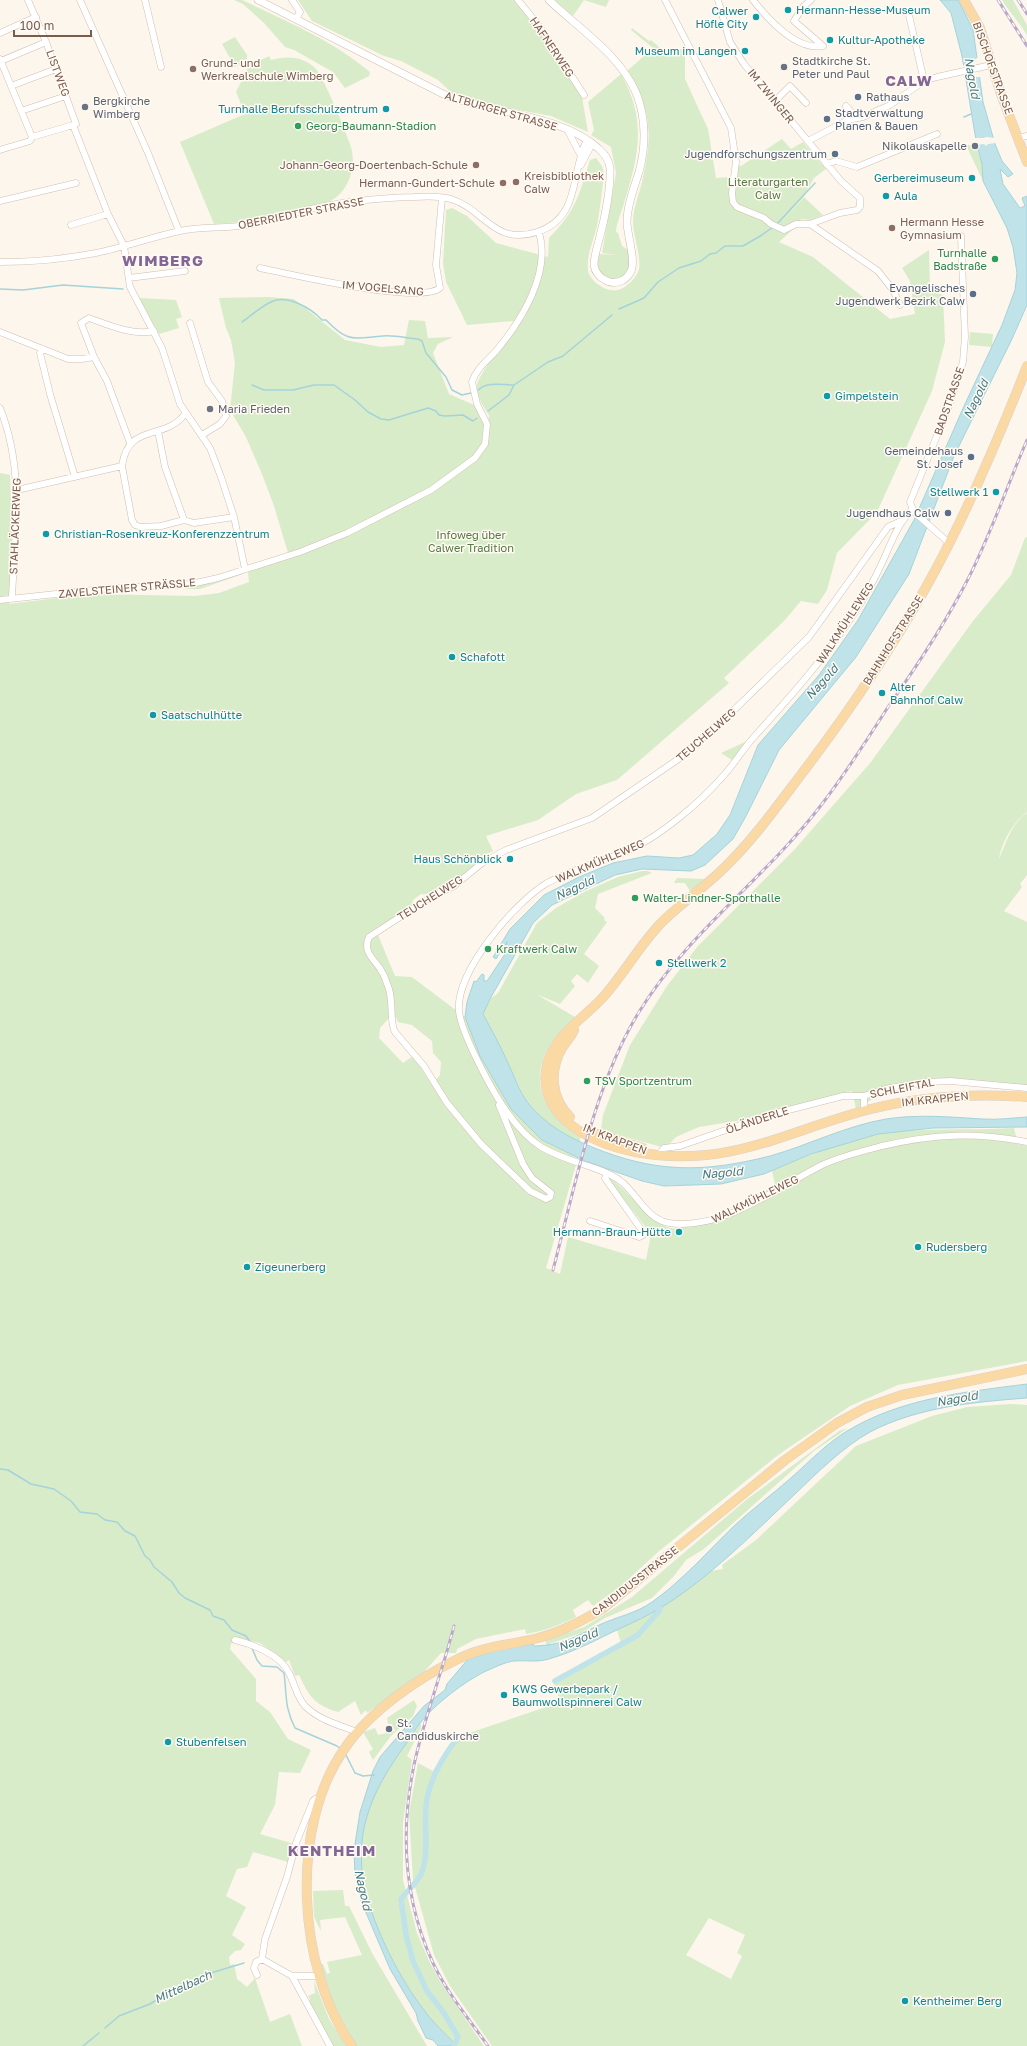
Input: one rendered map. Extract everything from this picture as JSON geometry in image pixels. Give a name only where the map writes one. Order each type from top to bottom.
[{"type":"main road","name":"BISCHOFSTRASSE","points":[[964,0],[980,28],[991,65],[1022,137]]},
{"type":"main road","points":[[1022,137],[1027,162]]},
{"type":"main road","name":"BAHNHOFSTRASSE","points":[[708,882],[739,853],[816,755],[898,634],[949,543],[1027,366]]},
{"type":"main road","name":"IM KRAPPEN","points":[[708,882],[659,926],[608,991],[580,1020],[563,1047],[554,1068],[554,1089],[562,1108],[577,1124],[588,1130],[657,1154],[695,1157],[730,1153],[771,1142],[864,1111],[935,1097],[989,1095],[1027,1097]]},
{"type":"main road","name":"CANDIDUSSTRASSE","points":[[352,2046],[339,2025],[319,1976],[311,1940],[308,1887],[311,1837],[320,1799],[327,1779],[343,1750],[357,1732],[395,1699],[458,1658],[486,1648],[552,1634],[572,1626],[602,1609],[785,1460],[820,1434],[854,1414],[902,1395],[1027,1369]]},
{"type":"street","name":"LISTWEG","points":[[28,0],[46,42],[76,124]]},
{"type":"street","points":[[80,0],[148,152],[179,231]]},
{"type":"street","points":[[145,0],[161,67]]},
{"type":"street","name":"ALTBURGER STRASSE","points":[[258,0],[412,80],[458,100],[539,120],[568,131],[590,142],[605,155],[610,169],[601,232],[594,266],[600,277],[606,281],[618,282],[627,278],[633,268],[628,234],[627,212],[643,157],[644,130],[641,106],[633,86],[618,63],[549,0]]},
{"type":"street","points":[[292,0],[300,12],[296,19]]},
{"type":"street","name":"HAFNERWEG","points":[[518,0],[539,26],[584,95]]},
{"type":"street","points":[[665,0],[731,128],[736,162],[732,193],[737,207],[764,218],[775,226],[784,230],[796,224],[810,224],[878,272],[893,290],[900,305]]},
{"type":"street","name":"IM ZWINGER","points":[[718,0],[732,46],[744,64],[776,100],[826,164],[841,181],[860,198],[860,207],[857,210],[840,212],[810,224]]},
{"type":"street","points":[[753,0],[768,20],[782,31],[807,44],[816,47],[823,46],[794,20],[803,7],[811,0]]},
{"type":"street","points":[[909,15],[924,82]]},
{"type":"street","points":[[0,33],[36,17]]},
{"type":"street","points":[[32,137],[0,60],[46,42]]},
{"type":"street","points":[[808,141],[832,127],[890,105],[924,82],[960,71],[991,65]]},
{"type":"street","points":[[11,86],[56,69]]},
{"type":"street","points":[[776,100],[790,86],[806,103]]},
{"type":"street","points":[[21,111],[66,96]]},
{"type":"street","points":[[846,106],[857,118]]},
{"type":"street","points":[[0,150],[30,141],[32,137],[73,125],[108,214],[124,246],[130,288],[162,348],[176,396],[185,414],[202,435],[210,448],[234,517],[245,569]]},
{"type":"street","points":[[568,131],[580,154]]},
{"type":"street","points":[[826,164],[836,161],[851,166],[864,165],[937,134]]},
{"type":"street","name":"OBERRIEDTER STRASSE","points":[[579,168],[580,154],[590,142]]},
{"type":"street","name":"OBERRIEDTER STRASSE","points":[[0,262],[50,259],[95,253],[179,231],[248,225],[302,211],[369,200],[416,196],[451,199],[462,204],[488,224],[509,234],[519,235],[539,232],[555,222],[567,207],[579,168],[590,142]]},
{"type":"street","points":[[0,201],[76,183]]},
{"type":"street","name":"IM VOGELSANG","points":[[260,268],[352,287],[423,294],[436,292],[440,288],[436,265],[442,198]]},
{"type":"street","points":[[71,225],[108,214]]},
{"type":"street","name":"ZAVELSTEINER STRÄSSLE","points":[[0,600],[12,597],[112,588],[177,586],[218,578],[300,552],[347,533],[431,490],[475,458],[485,444],[487,429],[484,416],[477,404],[472,389],[472,382],[477,371],[512,329],[527,303],[540,268],[542,249],[539,232]]},
{"type":"street","name":"BADSTRASSE","points":[[913,511],[911,498],[949,406],[963,362],[964,337],[961,236]]},
{"type":"street","points":[[129,278],[185,271]]},
{"type":"street","points":[[130,443],[107,381],[94,357],[81,323],[89,318],[119,329],[146,333],[154,331]]},
{"type":"street","points":[[190,323],[208,382],[222,401],[226,416],[220,424],[202,435]]},
{"type":"street","points":[[0,332],[68,359],[94,357]]},
{"type":"street","points":[[43,349],[40,354],[46,382],[75,477]]},
{"type":"street","name":"STAHLÄCKERWEG","points":[[0,408],[13,449],[17,490],[12,597]]},
{"type":"street","points":[[185,414],[182,418],[158,431],[136,438],[130,443],[123,459],[122,466],[132,520],[135,525],[141,527],[161,526],[184,520],[194,523],[234,517]]},
{"type":"street","points":[[158,431],[165,467],[184,520]]},
{"type":"street","points":[[17,490],[122,466]]},
{"type":"street","points":[[913,511],[949,543]]},
{"type":"street","name":"WALKMÜHLEWEG","points":[[913,511],[901,521],[876,577],[836,641],[814,669],[712,788],[665,828],[644,842],[545,884],[502,923],[470,970],[463,983],[458,1010],[476,1056],[499,1101],[520,1131],[548,1152],[620,1180],[652,1214],[663,1222],[698,1224],[712,1221],[764,1197],[826,1164],[864,1150],[914,1138],[965,1134],[999,1137],[1027,1142]]},
{"type":"street","name":"TEUCHELWEG","points":[[499,1101],[498,1104],[523,1164],[532,1178],[551,1193],[550,1197],[546,1199],[530,1191],[481,1144],[447,1103],[424,1066],[395,1032],[392,1027],[393,1018],[391,993],[382,972],[367,951],[366,943],[369,937],[431,897],[454,886],[482,863],[506,850],[592,818],[677,760],[733,711],[809,638],[888,527],[901,521]]},
{"type":"street","name":"SCHLEIFTAL","points":[[864,1111],[864,1096],[885,1089],[926,1082],[951,1081],[1027,1088]]},
{"type":"street","name":"ÖLÄNDERLE","points":[[657,1154],[664,1148],[680,1146],[788,1109],[843,1096],[864,1096]]},
{"type":"street","points":[[590,1221],[629,1235],[639,1237],[643,1235],[641,1229],[605,1178],[607,1174]]},
{"type":"street","points":[[235,1640],[251,1644],[285,1667],[300,1701],[312,1712],[323,1719],[357,1732]]},
{"type":"street","points":[[262,1959],[265,1939],[287,1877],[296,1843],[313,1801],[315,1799],[320,1799]]},
{"type":"street","points":[[256,1975],[254,1968],[256,1962],[262,1959]]},
{"type":"street","points":[[262,1959],[292,1976],[306,1978],[319,1976]]},
{"type":"street","points":[[292,1976],[330,2046]]},
{"type":"green space","points":[[234,0],[242,0],[292,24],[340,50],[370,72],[369,76],[345,88],[333,72],[294,50],[285,47],[265,24],[243,4]]},
{"type":"green space","points":[[298,0],[514,0],[536,27],[582,97],[588,132],[551,116],[497,106],[453,94],[438,80],[401,61],[384,56],[312,21]]},
{"type":"green space","points":[[555,0],[584,0],[573,16]]},
{"type":"green space","points":[[584,0],[609,0],[606,7]]},
{"type":"green space","points":[[1002,0],[1013,0],[1027,25],[1027,35],[1008,9]]},
{"type":"green space","points":[[632,28],[649,41],[651,40],[667,54],[685,48],[685,79],[708,129],[716,178],[731,177],[736,164],[741,166],[782,139],[791,149],[803,142],[826,169],[814,178],[804,196],[780,224],[804,197],[823,215],[811,220],[801,219],[798,225],[779,242],[813,257],[890,319],[915,314],[910,281],[902,268],[929,250],[930,287],[934,292],[943,295],[945,342],[932,391],[877,512],[837,553],[827,590],[818,604],[801,601],[784,621],[724,678],[729,683],[617,780],[576,794],[538,820],[486,836],[493,851],[475,859],[476,864],[443,889],[428,894],[421,894],[413,900],[410,913],[378,935],[395,976],[412,977],[465,1017],[480,1056],[511,1109],[542,1140],[578,1158],[546,1268],[560,1274],[568,1237],[646,1260],[651,1234],[609,1180],[611,1179],[654,1220],[664,1226],[674,1228],[684,1227],[684,1221],[712,1220],[761,1196],[760,1194],[775,1185],[772,1171],[825,1149],[852,1140],[896,1132],[1014,1128],[1018,1144],[1027,1146],[1027,1361],[898,1385],[850,1406],[778,1455],[658,1552],[620,1587],[593,1606],[588,1600],[573,1610],[576,1617],[564,1623],[533,1633],[526,1634],[525,1629],[476,1639],[457,1649],[456,1653],[441,1653],[424,1672],[367,1713],[366,1710],[361,1715],[355,1701],[338,1712],[323,1706],[309,1694],[299,1675],[295,1676],[289,1660],[286,1662],[260,1643],[237,1638],[231,1644],[230,1649],[256,1679],[256,1701],[270,1712],[288,1739],[311,1750],[300,1773],[279,1772],[275,1805],[260,1834],[291,1843],[288,1862],[253,1852],[247,1867],[237,1869],[226,1896],[246,1907],[232,1935],[245,1944],[241,1950],[235,1951],[229,1957],[230,1965],[234,1964],[237,1979],[247,1987],[255,1978],[270,2022],[290,2014],[302,2046],[0,2046],[0,473],[10,475],[11,504],[13,506],[9,604],[89,594],[195,596],[219,593],[249,582],[248,572],[302,553],[319,542],[288,553],[274,506],[262,474],[246,437],[230,410],[235,363],[231,340],[226,328],[219,298],[268,297],[294,299],[345,340],[381,347],[404,345],[409,320],[425,321],[428,338],[453,337],[438,344],[433,353],[449,394],[474,405],[488,423],[489,415],[478,395],[478,381],[502,346],[520,324],[514,321],[467,325],[446,282],[443,263],[446,210],[452,208],[467,216],[496,243],[548,257],[549,238],[571,211],[576,202],[590,160],[596,158],[602,166],[604,174],[597,226],[588,259],[589,274],[595,282],[609,290],[618,290],[630,283],[638,272],[639,268],[639,255],[633,227],[633,217],[645,170],[649,140],[646,113],[642,100],[627,71],[653,48],[631,30]],"holes":[[[390,1017],[396,1017],[398,1022],[412,1025],[432,1041],[433,1053],[441,1062],[440,1075],[436,1080],[439,1096],[413,1056],[403,1063],[379,1038],[380,1028]]]},
{"type":"green space","points":[[235,37],[247,55],[247,61],[235,67],[222,44]]},
{"type":"green space","points":[[269,56],[271,60],[294,58],[305,61],[319,73],[345,130],[351,147],[353,155],[352,171],[346,186],[341,193],[328,202],[242,222],[214,224],[180,142],[245,114],[236,92],[249,66]]},
{"type":"green space","points":[[621,74],[635,107],[638,138],[634,169],[616,232],[618,233],[622,246],[628,250],[629,267],[623,276],[612,280],[604,275],[598,267],[598,259],[599,254],[617,255],[602,253],[616,173],[611,147],[591,135],[594,130],[588,102]]},
{"type":"green space","points":[[966,145],[972,145],[974,148],[976,147],[982,164],[983,181]]},
{"type":"green space","points":[[139,298],[176,300],[182,317],[176,319],[179,328],[159,334]]},
{"type":"green space","points":[[970,332],[993,334],[992,347],[969,345]]},
{"type":"green space","points":[[1027,537],[1027,812],[1017,821],[1005,839],[999,859],[1013,828],[1027,813],[1027,875],[1020,884],[1022,887],[1004,911],[1027,922],[1027,1085],[934,1082],[891,1088],[856,1109],[852,1091],[742,1120],[699,1127],[676,1137],[665,1148],[601,1130],[603,1115],[630,1045],[667,986],[697,947],[794,850],[871,762],[973,621],[1011,575],[1025,538]]},
{"type":"green space","points":[[242,572],[243,574],[200,589],[185,589],[185,587]]},
{"type":"green space","points":[[747,741],[732,760],[721,753]]},
{"type":"green space","points":[[642,871],[652,873],[598,894],[595,908],[607,922],[584,954],[599,966],[588,983],[577,974],[571,981],[575,986],[560,1004],[536,994],[575,1017],[556,1036],[547,1050],[542,1064],[540,1077],[541,1089],[545,1101],[551,1111],[570,1130],[581,1137],[579,1142],[548,1124],[527,1102],[483,1014],[490,999],[498,993],[537,923],[556,908],[586,891],[618,877]]},
{"type":"green space","points":[[677,878],[705,879],[690,891],[685,883],[674,883]]},
{"type":"green space","points":[[1011,1404],[1027,1405],[1027,2046],[492,2046],[450,1986],[434,1955],[413,1880],[409,1813],[418,1763],[433,1771],[449,1745],[458,1735],[472,1732],[561,1702],[552,1680],[621,1643],[617,1630],[659,1609],[710,1571],[723,1569],[722,1565],[756,1540],[856,1446],[932,1416],[967,1407]],"holes":[[[709,1918],[745,1935],[737,1953],[742,1956],[731,1979],[686,1955]]]},
{"type":"green space","points":[[848,1428],[814,1451],[704,1549],[686,1560],[674,1576],[652,1598],[605,1618],[581,1633],[546,1645],[546,1640],[584,1627],[632,1597],[746,1500],[839,1431]]},
{"type":"green space","points":[[414,1700],[417,1706],[413,1716],[391,1736],[373,1760],[369,1752],[373,1749],[363,1732],[375,1728],[378,1735],[395,1731],[392,1724],[388,1724],[387,1718]]},
{"type":"green space","points":[[421,1722],[421,1728],[407,1756],[412,1760],[403,1823],[403,1880],[417,1933],[429,1961],[441,1983],[484,2046],[457,2046],[435,2024],[424,2010],[388,1952],[368,1903],[362,1880],[362,1838],[369,1808],[388,1769]]},
{"type":"green space","points":[[343,1890],[345,1906],[349,1906],[372,1953],[427,2046],[356,2046],[338,2018],[320,1968],[321,1964],[323,1964],[327,1974],[330,1973],[327,1962],[362,1955],[345,1917],[320,1920],[321,1931],[314,1917],[313,1891]]},
{"type":"green space","points":[[314,1981],[329,2019],[346,2046],[333,2046],[309,2001],[310,1999],[308,1996],[315,1993]]},
{"type":"water","name":"Nagold","points":[[940,0],[958,0],[973,29],[983,102],[995,144],[1002,161],[1013,174],[1008,177],[1000,169],[1003,184],[1020,208],[1025,206],[1022,198],[1027,196],[1027,305],[1012,339],[954,456],[909,574],[856,657],[779,750],[733,839],[705,865],[691,871],[642,869],[615,875],[552,905],[533,923],[483,1014],[522,1093],[528,1103],[542,1118],[565,1134],[583,1143],[615,1156],[637,1162],[680,1168],[746,1162],[784,1152],[856,1126],[898,1117],[934,1116],[994,1119],[1027,1117],[1027,1127],[933,1128],[878,1134],[811,1154],[764,1174],[721,1184],[664,1186],[642,1181],[585,1161],[542,1140],[511,1109],[480,1056],[465,1017],[467,1002],[474,981],[476,982],[482,974],[484,975],[484,981],[487,981],[505,954],[507,942],[496,959],[493,957],[510,929],[544,895],[579,877],[613,863],[647,856],[679,858],[693,855],[717,834],[730,815],[758,745],[819,675],[858,620],[914,520],[964,406],[1002,325],[1015,290],[1017,273],[1013,247],[1007,228],[983,181],[982,164],[977,146],[962,56],[951,13]]},
{"type":"water","name":"Nagold","points":[[1027,1384],[1027,1398],[987,1401],[927,1411],[888,1424],[870,1432],[850,1445],[831,1461],[713,1570],[659,1609],[570,1652],[547,1660],[519,1661],[499,1665],[484,1672],[450,1694],[427,1715],[417,1727],[377,1790],[364,1828],[361,1855],[362,1873],[369,1905],[381,1937],[389,1953],[406,1983],[431,2019],[457,2046],[438,2046],[433,2040],[426,2038],[416,2013],[390,1969],[361,1901],[355,1874],[354,1850],[360,1812],[373,1771],[380,1757],[424,1706],[445,1690],[447,1684],[468,1659],[500,1649],[533,1644],[534,1646],[561,1642],[646,1606],[684,1576],[734,1526],[825,1447],[847,1431],[890,1411],[934,1398]]},
{"type":"pier","points":[[978,57],[981,77],[963,77],[961,66],[969,64]]},
{"type":"pier","points":[[974,138],[995,138],[996,143],[988,144],[986,146],[984,144],[975,145]]},
{"type":"waterway","points":[[964,117],[971,114]]},
{"type":"waterway","points":[[776,225],[815,183]]},
{"type":"waterway","points":[[619,309],[644,298],[658,282],[679,268],[701,261],[725,246],[743,246],[773,227]]},
{"type":"waterway","points":[[0,289],[23,290],[63,285],[123,289]]},
{"type":"waterway","points":[[242,322],[267,304],[277,300],[284,300],[291,301],[305,307],[322,320],[326,320],[341,333],[352,338],[392,336],[418,339],[422,341],[426,353],[446,377],[452,390],[462,395],[471,393]]},
{"type":"waterway","points":[[488,411],[509,395],[514,385],[548,362],[563,356],[612,315]]},
{"type":"waterway","points":[[478,390],[490,384],[514,385]]},
{"type":"waterway","points":[[252,385],[264,390],[293,390],[314,385],[334,385],[355,400],[368,412],[381,419],[389,420],[428,408],[436,411],[439,415],[463,415],[473,421],[477,418]]},
{"type":"waterway","points":[[0,1469],[8,1470],[31,1484],[54,1489],[71,1501],[80,1512],[97,1514],[105,1520],[117,1522],[125,1531],[135,1536],[145,1556],[150,1560],[154,1567],[172,1582],[179,1593],[185,1598],[210,1610],[213,1616],[224,1620],[232,1630],[246,1636],[251,1643]]},
{"type":"waterway","points":[[555,1681],[638,1635],[660,1610],[659,1602]]},
{"type":"waterway","points":[[252,1648],[257,1660],[262,1666],[277,1667],[284,1673],[287,1707],[295,1728],[341,1749]]},
{"type":"waterway","points":[[454,2046],[458,2037],[444,2013],[427,1991],[413,1961],[406,1935],[401,1899],[415,1883],[422,1872],[426,1848],[427,1797],[437,1770],[458,1738]]},
{"type":"waterway","points":[[345,1753],[355,1773],[363,1776],[374,1775]]},
{"type":"waterway","name":"Mittelbach","points":[[105,2028],[119,2016],[150,2004],[168,1993],[186,1987],[204,1975],[244,1963]]},
{"type":"waterway","name":"Mittelbach","points":[[83,2046],[99,2033]]},
{"type":"railway","points":[[998,0],[1027,46]]},
{"type":"railway","points":[[1018,0],[1027,14]]},
{"type":"railway","points":[[553,1270],[587,1137],[610,1071],[623,1041],[639,1012],[680,956],[800,831],[848,768],[910,676],[959,596],[984,545],[1027,440]]},
{"type":"railway","points":[[454,1626],[414,1765],[407,1816],[407,1866],[416,1915],[423,1939],[433,1963],[452,1995],[488,2046]]},
{"type":"place","name":"Hermann-Hesse-Museum","points":[[788,10]]},
{"type":"place","name":"Calwer Höfle City","points":[[756,17]]},
{"type":"place","name":"Kultur-Apotheke","points":[[830,40]]},
{"type":"place","name":"Museum im Langen","points":[[745,51]]},
{"type":"place","name":"Stadtkirche St. Peter und Paul","points":[[784,67]]},
{"type":"place","name":"Grund- und Werkrealschule Wimberg","points":[[193,69]]},
{"type":"place","name":"Rathaus","points":[[858,97]]},
{"type":"place","name":"Bergkirche Wimberg","points":[[85,107]]},
{"type":"place","name":"Turnhalle Berufsschulzentrum","points":[[386,109]]},
{"type":"place","name":"Stadtverwaltung Planen & Bauen","points":[[827,119]]},
{"type":"place","name":"Georg-Baumann-Stadion","points":[[298,126]]},
{"type":"place","name":"Nikolauskapelle","points":[[975,146]]},
{"type":"place","name":"Jugendforschungszentrum","points":[[835,154]]},
{"type":"place","name":"Johann-Georg-Doertenbach-Schule","points":[[476,165]]},
{"type":"place","name":"Gerbereimuseum","points":[[972,178]]},
{"type":"place","name":"Kreisbibliothek Calw","points":[[516,182]]},
{"type":"place","name":"Hermann-Gundert-Schule","points":[[503,183]]},
{"type":"place","name":"Aula","points":[[886,196]]},
{"type":"place","name":"Hermann Hesse Gymnasium","points":[[892,228]]},
{"type":"place","name":"Turnhalle Badstraße","points":[[995,259]]},
{"type":"place","name":"Evangelisches Jugendwerk Bezirk Calw","points":[[973,294]]},
{"type":"place","name":"Gimpelstein","points":[[827,396]]},
{"type":"place","name":"Maria Frieden","points":[[210,409]]},
{"type":"place","name":"Gemeindehaus St. Josef","points":[[971,457]]},
{"type":"place","name":"Stellwerk 1","points":[[996,492]]},
{"type":"place","name":"Jugendhaus Calw","points":[[948,513]]},
{"type":"place","name":"Christian-Rosenkreuz-Konferenzzentrum","points":[[46,534]]},
{"type":"place","name":"Schafott","points":[[452,657]]},
{"type":"place","name":"Alter Bahnhof Calw","points":[[882,693]]},
{"type":"place","name":"Saatschulhütte","points":[[153,715]]},
{"type":"place","name":"Haus Schönblick","points":[[510,859]]},
{"type":"place","name":"Walter-Lindner-Sporthalle","points":[[635,898]]},
{"type":"place","name":"Kraftwerk Calw","points":[[488,949]]},
{"type":"place","name":"Stellwerk 2","points":[[659,963]]},
{"type":"place","name":"TSV Sportzentrum","points":[[587,1081]]},
{"type":"place","name":"Hermann-Braun-Hütte","points":[[679,1232]]},
{"type":"place","name":"Rudersberg","points":[[918,1247]]},
{"type":"place","name":"Zigeunerberg","points":[[247,1267]]},
{"type":"place","name":"KWS Gewerbepark / Baumwollspinnerei Calw","points":[[504,1695]]},
{"type":"place","name":"St. Candiduskirche","points":[[389,1729]]},
{"type":"place","name":"Stubenfelsen","points":[[168,1742]]},
{"type":"place","name":"Kentheimer Berg","points":[[905,2001]]},
{"type":"district","name":"CALW","points":[[909,81]]},
{"type":"district","name":"WIMBERG","points":[[163,261]]},
{"type":"district","name":"KENTHEIM","points":[[332,1851]]},
{"type":"park label","name":"Literaturgarten Calw","points":[[768,188]]},
{"type":"park label","name":"Infoweg über Calwer Tradition","points":[[471,541]]}]
